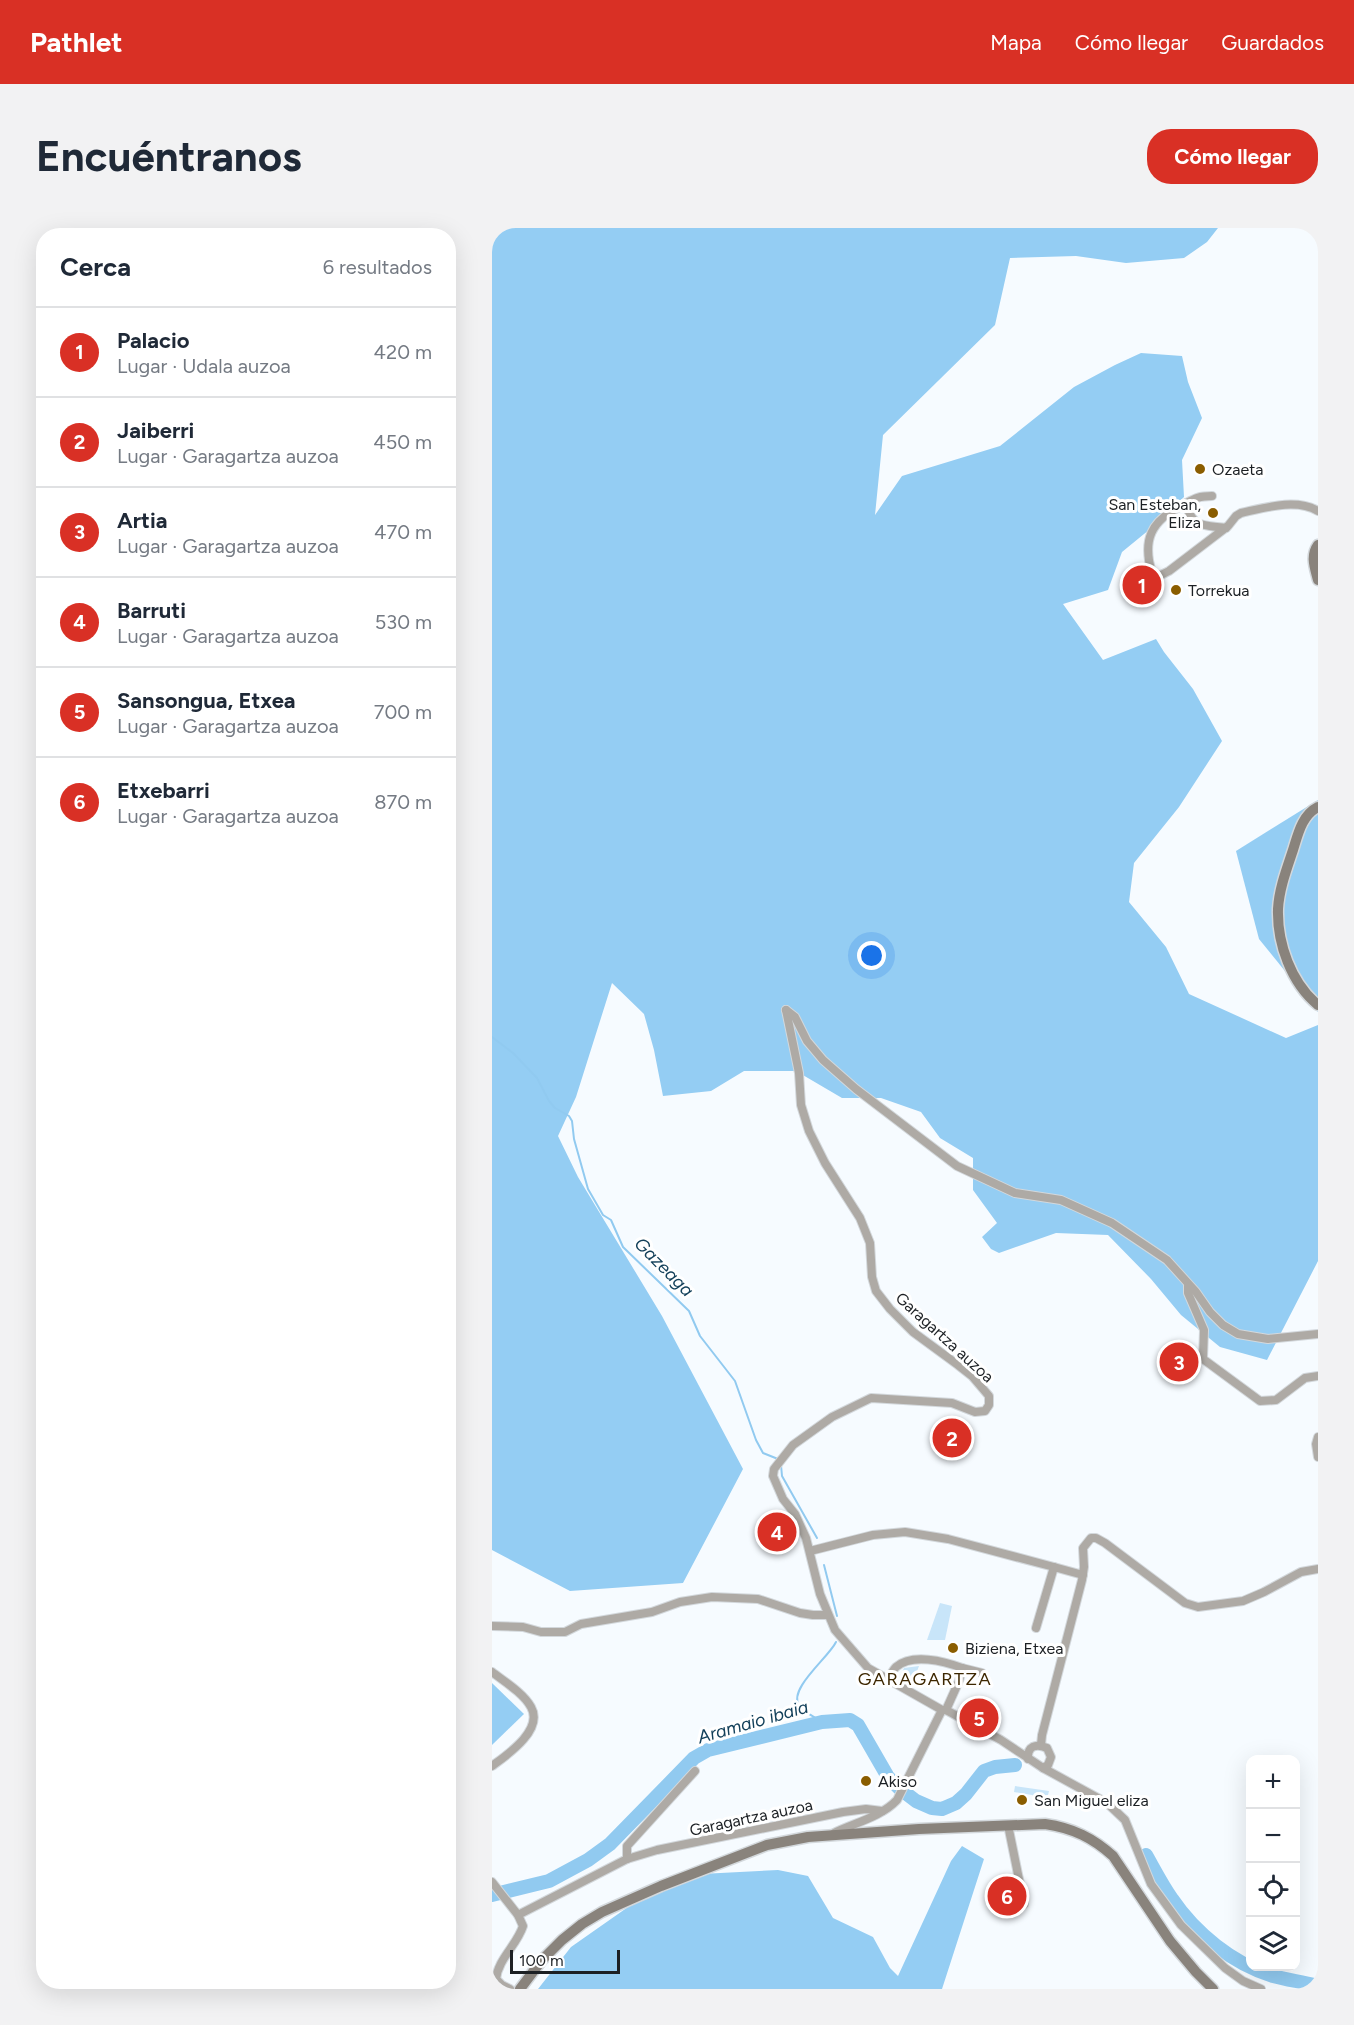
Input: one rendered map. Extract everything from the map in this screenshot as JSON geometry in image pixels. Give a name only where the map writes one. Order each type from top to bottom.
[{"type":"main road","points":[[1318,545],[1313,552],[1313,564],[1318,580]]},
{"type":"main road","points":[[1318,807],[1303,820],[1286,872],[1278,909],[1284,950],[1290,968],[1309,998],[1318,1005]]},
{"type":"main road","points":[[520,1989],[542,1960],[582,1924],[623,1901],[767,1845],[830,1836],[1045,1824],[1079,1832],[1102,1846],[1113,1856],[1170,1941],[1213,1989]]},
{"type":"street","points":[[1212,495],[1200,495],[1164,515],[1151,531],[1147,552],[1150,568],[1155,575],[1159,576],[1169,571],[1226,528],[1236,516],[1261,509],[1299,505],[1318,511]]},
{"type":"street","points":[[1186,503],[1194,522],[1200,525],[1226,528]]},
{"type":"street","name":"Garagartza auzoa","points":[[1028,1759],[1020,1752],[868,1668],[849,1648],[835,1630],[828,1614],[806,1538],[795,1514],[783,1499],[773,1476],[774,1469],[793,1445],[832,1417],[871,1398],[952,1403],[975,1412],[985,1411],[989,1405],[989,1396],[972,1376],[913,1332],[876,1291],[872,1277],[870,1243],[860,1218],[825,1163],[809,1131],[801,1105],[799,1073],[786,1010],[795,1017],[807,1041],[824,1060],[856,1089],[957,1166],[1015,1193],[1061,1200],[1093,1213],[1167,1260],[1188,1286]]},
{"type":"street","points":[[1188,1286],[1223,1325],[1238,1334],[1268,1339],[1318,1334]]},
{"type":"street","points":[[1188,1286],[1188,1293],[1204,1330],[1203,1359],[1225,1373],[1254,1397],[1260,1401],[1276,1400],[1305,1378],[1318,1376]]},
{"type":"street","points":[[1318,1437],[1316,1444],[1318,1457]]},
{"type":"street","points":[[810,1551],[873,1535],[903,1532],[948,1539],[1083,1575]]},
{"type":"street","points":[[1041,1745],[1083,1575],[1083,1548],[1091,1538],[1096,1538],[1185,1604],[1198,1607],[1247,1600],[1301,1572],[1318,1569]]},
{"type":"street","points":[[1036,1628],[1054,1567]]},
{"type":"street","points":[[492,1626],[523,1627],[541,1632],[565,1632],[581,1624],[652,1612],[680,1602],[712,1597],[752,1598],[768,1601],[800,1613],[828,1614]]},
{"type":"street","points":[[888,1679],[896,1668],[914,1660],[941,1661],[982,1673]]},
{"type":"street","points":[[830,1836],[891,1806],[900,1796],[944,1710],[962,1668]]},
{"type":"street","points":[[492,1672],[517,1691],[532,1709],[534,1723],[525,1738],[492,1766]]},
{"type":"street","points":[[1043,1768],[1048,1765],[1051,1754],[1049,1749],[1041,1745],[1030,1748],[1028,1759],[1043,1768],[1107,1803],[1125,1820],[1151,1884],[1165,1905],[1198,1943],[1225,1968],[1261,1989]]},
{"type":"street","points":[[627,1858],[627,1845],[696,1771]]},
{"type":"street","name":"Garagartza auzoa","points":[[518,1915],[627,1858],[843,1812],[866,1809],[882,1811]]},
{"type":"street","points":[[1008,1825],[1024,1904]]},
{"type":"street","points":[[493,1882],[518,1915],[523,1926],[520,1935],[497,1970],[496,1979],[510,1989]]},
{"type":"shaded area","points":[[492,228],[1218,228],[1207,242],[1184,258],[1126,263],[1076,256],[1010,258],[995,325],[883,435],[875,515],[902,476],[1000,446],[1074,387],[1115,365],[1141,353],[1182,356],[1188,382],[1202,418],[1182,460],[1184,497],[1122,552],[1108,590],[1063,604],[1103,660],[1156,639],[1193,689],[1222,741],[1179,807],[1134,863],[1129,902],[1166,947],[1189,994],[1286,1038],[1318,1025],[1318,1261],[1267,1360],[1220,1347],[1181,1315],[1151,1279],[1108,1235],[1056,1233],[999,1253],[991,1249],[982,1237],[997,1223],[973,1190],[973,1158],[940,1138],[921,1112],[881,1098],[842,1098],[796,1071],[744,1071],[711,1091],[663,1096],[644,1014],[612,983],[576,1097],[558,1136],[578,1177],[662,1316],[743,1469],[683,1583],[570,1591],[492,1550]]},
{"type":"shaded area","points":[[1318,800],[1318,1012],[1259,939],[1236,851]]},
{"type":"shaded area","points":[[940,1603],[952,1606],[945,1640],[927,1640]]},
{"type":"shaded area","points":[[919,1666],[912,1685],[899,1678],[904,1668]]},
{"type":"shaded area","points":[[492,1683],[524,1714],[492,1745]]},
{"type":"shaded area","points":[[1015,1786],[1049,1791],[1046,1803],[1037,1802],[1037,1798],[1032,1795],[1014,1792]]},
{"type":"shaded area","points":[[962,1846],[984,1859],[942,1989],[538,1989],[571,1947],[638,1900],[701,1874],[778,1870],[808,1876],[833,1918],[873,1937],[890,1968],[898,1976],[951,1861]]},
{"type":"waterway","name":"Gazeaga","points":[[492,1037],[513,1053],[537,1078],[555,1108],[569,1116],[588,1189],[603,1215],[611,1220],[623,1247],[689,1311],[700,1336],[735,1381],[756,1440],[763,1453],[778,1459]]},
{"type":"waterway","name":"Gazeaga","points":[[781,1465],[782,1476],[817,1538]]},
{"type":"waterway","name":"Gazeaga","points":[[824,1565],[837,1616]]},
{"type":"waterway","name":"Gazeaga","points":[[822,1722],[803,1710],[797,1698],[804,1682],[836,1642]]},
{"type":"waterway","name":"Aramaio ibaia","points":[[492,1895],[549,1881],[588,1860],[610,1844],[694,1758],[708,1750],[822,1722],[850,1720],[858,1725],[888,1777],[899,1788],[916,1801],[932,1808],[942,1809],[956,1803],[966,1794],[984,1771],[995,1767],[1015,1765]]},
{"type":"waterway","name":"Aramaio ibaia","points":[[1146,1855],[1181,1912],[1216,1946],[1258,1971],[1318,1986]]},
{"type":"place","name":"Ozaeta","points":[[1200,469]]},
{"type":"place","name":"San Esteban, Eliza","points":[[1213,513]]},
{"type":"place","name":"Palacio","points":[[1142,585]]},
{"type":"place","name":"Torrekua","points":[[1176,590]]},
{"type":"place","name":"Artia","points":[[1179,1362]]},
{"type":"place","name":"Jaiberri","points":[[952,1438]]},
{"type":"place","name":"Barruti","points":[[777,1532]]},
{"type":"place","name":"Biziena, Etxea","points":[[953,1648]]},
{"type":"place","name":"Sansongua, Etxea","points":[[979,1718]]},
{"type":"place","name":"Akiso","points":[[866,1781]]},
{"type":"place","name":"San Miguel eliza","points":[[1022,1800]]},
{"type":"place","name":"Etxebarri","points":[[1007,1896]]},
{"type":"district","name":"GARAGARTZA","points":[[925,1679]]}]
